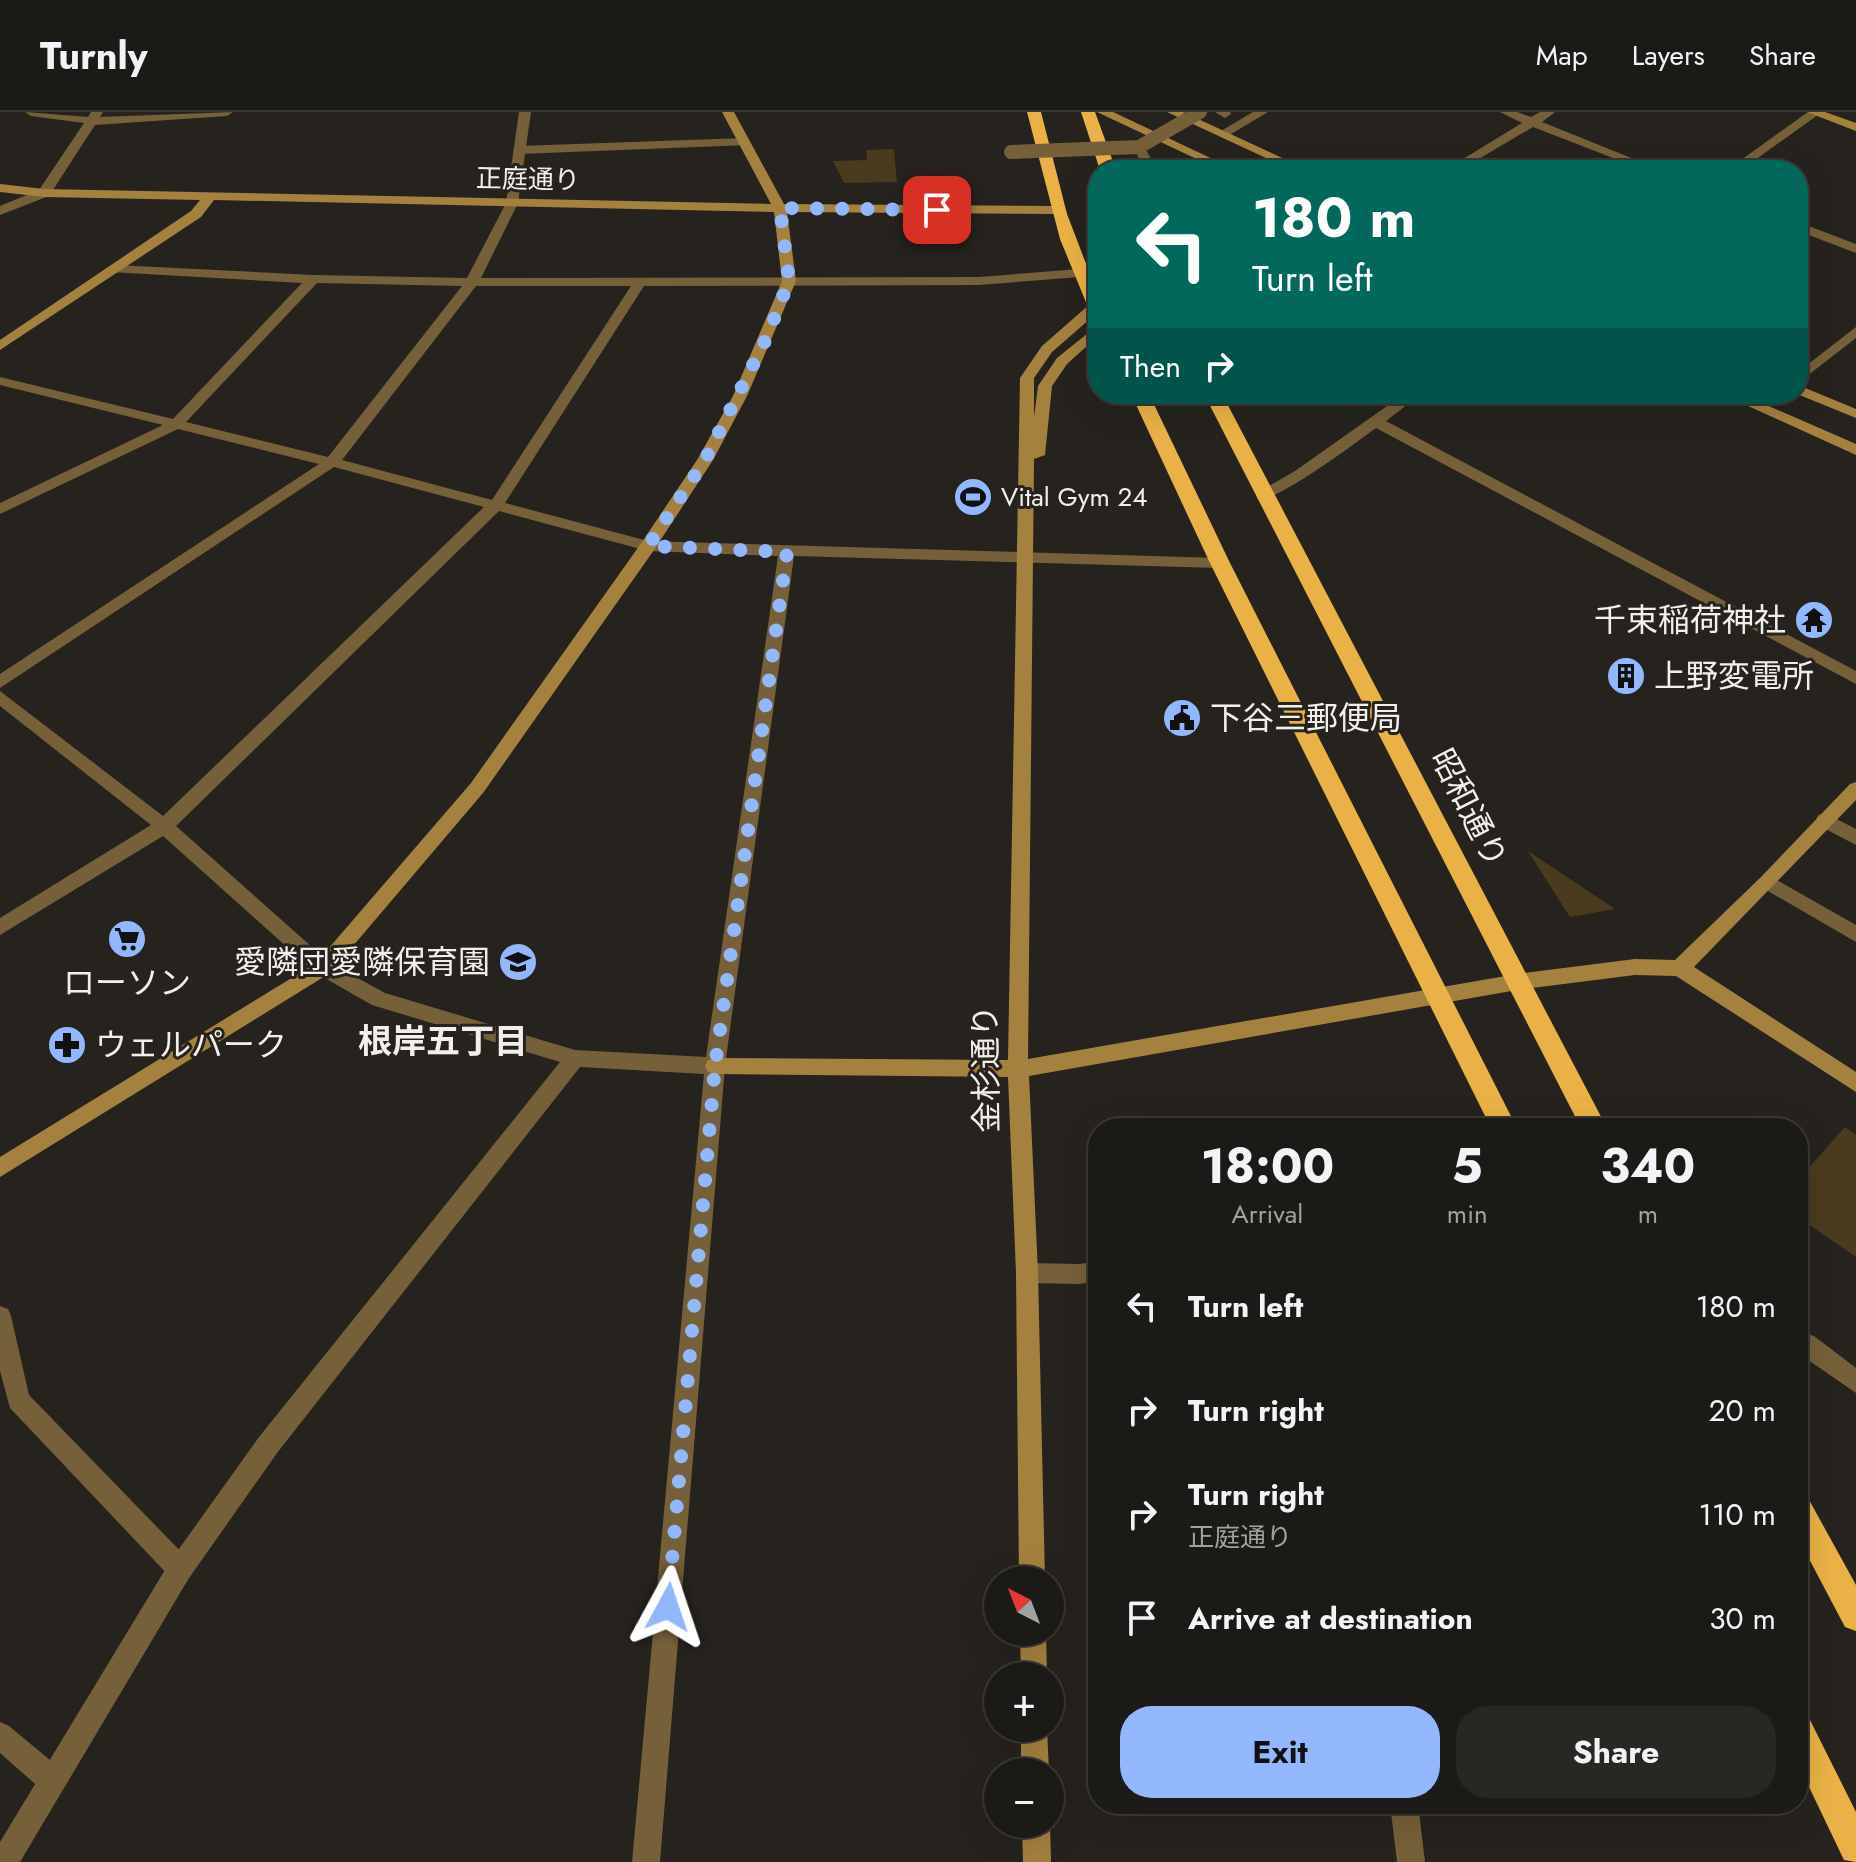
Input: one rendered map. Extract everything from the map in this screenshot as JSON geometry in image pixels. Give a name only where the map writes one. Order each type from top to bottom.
[{"type":"highway","points":[[1034,112],[1056,210],[1088,292]]},
{"type":"highway","points":[[1088,112],[1105,160]]},
{"type":"highway","points":[[1145,404],[1220,563],[1499,1118]]},
{"type":"highway","name":"昭和通り","points":[[1218,404],[1589,1118]]},
{"type":"highway","points":[[1808,1527],[1856,1616]]},
{"type":"highway","points":[[1808,1750],[1856,1848]]},
{"type":"street","points":[[31,112],[95,117],[227,112]]},
{"type":"street","points":[[0,682],[332,462],[472,282],[512,203],[525,112]]},
{"type":"street","points":[[0,1168],[323,968],[477,788],[648,546],[705,460],[740,396],[789,281],[780,208],[728,112]]},
{"type":"street","points":[[1103,112],[1208,160]]},
{"type":"street","points":[[1173,112],[1280,160]]},
{"type":"street","points":[[1011,148],[1139,147],[1200,112]]},
{"type":"street","points":[[1222,134],[1262,112]]},
{"type":"street","points":[[1506,112],[1629,160]]},
{"type":"street","points":[[1468,160],[1549,112]]},
{"type":"street","points":[[1747,160],[1815,112],[1856,127]]},
{"type":"street","points":[[0,211],[44,193],[95,117]]},
{"type":"street","points":[[519,150],[744,142]]},
{"type":"street","points":[[1139,147],[1146,160]]},
{"type":"street","name":"正庭通り","points":[[0,188],[44,193],[512,203],[1056,210]]},
{"type":"street","points":[[0,346],[196,214],[211,195]]},
{"type":"street","points":[[1808,230],[1856,249]]},
{"type":"street","points":[[115,269],[313,279],[472,282],[979,281],[1079,273]]},
{"type":"street","points":[[0,509],[175,425],[313,279]]},
{"type":"street","points":[[0,928],[164,826],[496,505],[640,282]]},
{"type":"street","name":"金杉通り","points":[[1032,1566],[1027,1273],[1018,1069],[1027,378],[1047,349],[1088,316]]},
{"type":"street","points":[[1808,371],[1856,331]]},
{"type":"street","name":"金杉通り","points":[[1024,558],[1045,386],[1062,361],[1088,338]]},
{"type":"street","points":[[0,381],[332,462],[648,546],[1220,563]]},
{"type":"street","points":[[1808,393],[1856,414]]},
{"type":"street","points":[[1263,496],[1300,474],[1400,404]]},
{"type":"street","points":[[1752,404],[1856,450]]},
{"type":"street","points":[[1375,421],[1856,678]]},
{"type":"street","points":[[646,1862],[715,1066],[787,552]]},
{"type":"street","points":[[0,697],[164,826],[323,968],[379,999],[575,1058],[715,1066],[1018,1069],[1517,982],[1635,967],[1680,968],[1856,1083]]},
{"type":"street","points":[[1680,968],[1768,882],[1856,789]]},
{"type":"street","points":[[1825,820],[1856,838]]},
{"type":"street","points":[[1768,882],[1856,934]]},
{"type":"street","points":[[4,1862],[180,1569],[268,1445],[575,1058]]},
{"type":"street","points":[[1027,1273],[1088,1273]]},
{"type":"street","points":[[0,1316],[18,1400],[180,1569]]},
{"type":"street","points":[[1808,1346],[1856,1382]]},
{"type":"street","points":[[0,1735],[52,1780]]},
{"type":"street","points":[[1405,1814],[1411,1862]]},
{"type":"street","points":[[1036,1838],[1037,1862]]},
{"type":"shaded area","points":[[894,149],[897,182],[844,183],[833,161],[867,160],[866,150]]},
{"type":"shaded area","points":[[1528,851],[1615,909],[1570,917]]},
{"type":"shaded area","points":[[1845,1127],[1856,1135],[1856,1257],[1808,1224],[1808,1169]]},
{"type":"place","name":"Vital Gym 24","points":[[973,497]]},
{"type":"place","name":"千束稲荷神社","points":[[1814,620]]},
{"type":"place","name":"上野変電所","points":[[1626,676]]},
{"type":"place","name":"下谷三郵便局","points":[[1182,718]]},
{"type":"place","name":"ローソン","points":[[127,939]]},
{"type":"place","name":"愛隣団愛隣保育園","points":[[518,962]]},
{"type":"place","name":"ウェルパーク","points":[[67,1045]]},
{"type":"district","name":"根岸五丁目","points":[[443,1041]]},
{"type":"route","points":[[668,1607],[715,1066],[787,552],[648,546],[705,460],[740,396],[789,281],[780,208],[937,210]]}]
